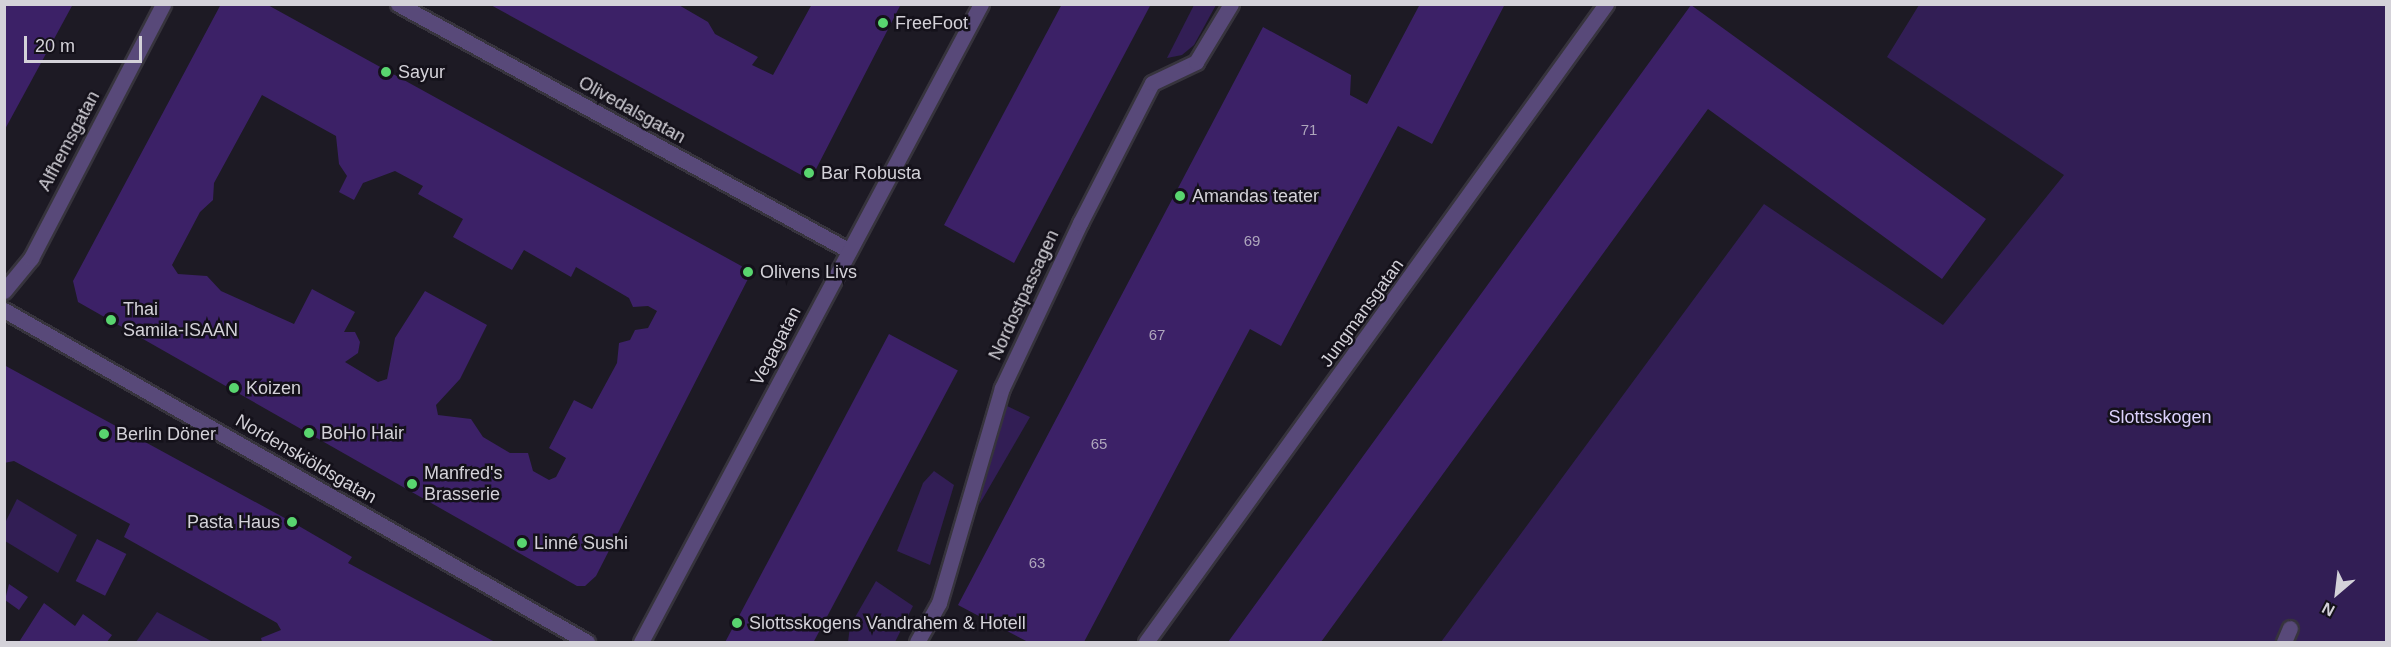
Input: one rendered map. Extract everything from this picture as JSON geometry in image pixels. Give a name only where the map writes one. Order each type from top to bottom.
[{"type":"street","name":"Alfhemsgatan","points":[[4,291],[31,258],[162,4]]},
{"type":"street","name":"Olivedalsgatan","points":[[398,4],[848,250]]},
{"type":"street","name":"Vegagatan","points":[[641,642],[981,4]]},
{"type":"street","name":"Nordostpassagen","points":[[918,642],[939,603],[1002,388],[1080,223],[1152,83],[1196,62],[1231,4]]},
{"type":"street","name":"Jungmansgatan","points":[[1146,642],[1606,4]]},
{"type":"street","name":"Nordenskiöldsgatan","points":[[4,310],[587,642]]},
{"type":"street","points":[[2284,642],[2290,628]]},
{"type":"green space","points":[[1194,5],[1216,5],[1194,45],[1182,55],[1167,58]]},
{"type":"green space","name":"Slottsskogen","points":[[1919,5],[2386,5],[2386,642],[1441,642],[1764,204],[1943,325],[2064,175],[1887,57]]},
{"type":"green space","points":[[1005,405],[1030,417],[979,505],[1002,410]]},
{"type":"green space","points":[[934,471],[954,485],[930,565],[897,551],[923,483]]},
{"type":"green space","points":[[17,499],[77,535],[58,573],[5,541],[5,523]]},
{"type":"green space","points":[[876,581],[913,606],[895,642],[848,642],[850,626]]},
{"type":"green space","points":[[157,612],[213,642],[136,642]]},
{"type":"building","points":[[4,4],[73,4],[4,131]]},
{"type":"building","points":[[221,4],[266,4],[745,268],[750,275],[596,576],[585,586],[577,586],[78,302],[73,281]],"holes":[[[262,95],[336,136],[339,164],[347,176],[339,192],[354,200],[363,183],[395,171],[423,186],[418,194],[463,219],[453,237],[512,270],[524,250],[571,277],[576,267],[629,298],[633,307],[648,306],[657,311],[648,328],[635,330],[630,340],[619,343],[617,363],[592,409],[574,400],[549,448],[566,458],[556,477],[549,480],[533,471],[528,453],[510,453],[483,437],[471,419],[438,415],[436,405],[460,379],[487,325],[425,291],[395,338],[387,379],[378,382],[345,362],[358,353],[360,342],[355,332],[344,332],[355,312],[312,289],[294,324],[221,291],[207,276],[178,274],[172,265],[200,212],[213,200],[214,183]]]},
{"type":"building","points":[[489,4],[677,4],[708,22],[715,34],[758,57],[752,65],[773,75],[812,4],[901,4],[815,171],[803,176]]},
{"type":"building","points":[[1062,4],[1151,4],[1014,263],[944,225]]},
{"type":"building","points":[[1420,4],[1505,4],[1432,144],[1398,126],[1281,346],[1250,329],[1084,642],[1028,642],[958,605],[1263,27],[1351,75],[1350,95],[1367,104]]},
{"type":"building","points":[[1691,5],[1986,219],[1942,279],[1708,109],[1321,642],[1228,642]]},
{"type":"building","points":[[889,334],[958,371],[814,642],[726,641]]},
{"type":"building","points":[[4,365],[292,522],[352,557],[348,563],[495,642],[262,642],[261,638],[281,630],[277,623],[124,537],[130,524],[14,461],[4,463]]},
{"type":"building","points":[[97,539],[126,554],[105,596],[76,581]]},
{"type":"building","points":[[9,584],[28,597],[19,610],[5,600]]},
{"type":"building","points":[[44,603],[75,626],[83,614],[112,635],[107,642],[19,642]]},
{"type":"place","name":"FreeFoot","points":[[883,23]]},
{"type":"place","name":"Sayur","points":[[386,72]]},
{"type":"place","name":"Bar Robusta","points":[[809,173]]},
{"type":"place","name":"Amandas teater","points":[[1180,196]]},
{"type":"place","name":"Olivens Livs","points":[[748,272]]},
{"type":"place","name":"Thai Samila-ISAAN","points":[[111,320]]},
{"type":"place","name":"Koizen","points":[[234,388]]},
{"type":"place","name":"BoHo Hair","points":[[309,433]]},
{"type":"place","name":"Berlin Döner","points":[[104,434]]},
{"type":"place","name":"Manfred's Brasserie","points":[[412,484]]},
{"type":"place","name":"Pasta Haus","points":[[292,522]]},
{"type":"place","name":"Linné Sushi","points":[[522,543]]},
{"type":"place","name":"Slottsskogens Vandrahem & Hotell","points":[[737,623]]}]
